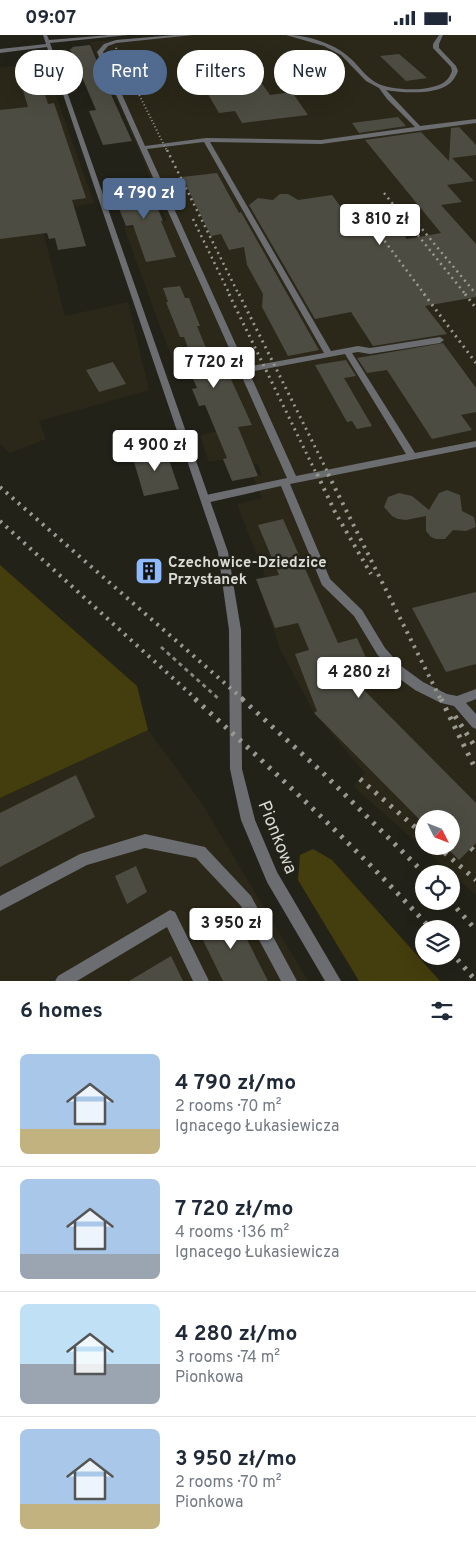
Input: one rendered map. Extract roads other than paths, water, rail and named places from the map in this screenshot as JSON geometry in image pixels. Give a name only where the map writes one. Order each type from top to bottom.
[{"type":"street","points":[[0,51],[47,41],[126,35]]},
{"type":"street","points":[[191,35],[116,42],[106,45],[100,52],[244,370],[289,481],[326,582],[358,613],[381,651],[397,670],[419,686],[444,699],[457,701],[476,694]]},
{"type":"street","points":[[288,35],[329,46],[342,53],[372,83],[382,88],[401,91],[433,88],[448,83],[455,71],[454,67],[436,48],[441,35]]},
{"type":"street","name":"Pionkowa","points":[[47,41],[223,552],[233,620],[236,769],[248,820],[272,877],[333,981]]},
{"type":"street","points":[[382,88],[389,98],[419,128]]},
{"type":"street","points":[[144,148],[206,140],[321,142],[476,121]]},
{"type":"street","points":[[206,140],[330,355]]},
{"type":"street","points":[[244,370],[358,349],[370,351],[440,340]]},
{"type":"street","points":[[347,351],[412,457]]},
{"type":"street","points":[[206,499],[476,444]]},
{"type":"street","points":[[457,701],[476,723]]},
{"type":"street","points":[[0,904],[85,859],[145,841],[200,852],[246,901],[289,981]]},
{"type":"street","points":[[63,981],[170,917],[201,981]]},
{"type":"railway","points":[[116,48],[167,151]]},
{"type":"railway","points":[[167,150],[239,295]]},
{"type":"railway","points":[[384,193],[466,295]]},
{"type":"railway","points":[[403,206],[476,294]]},
{"type":"railway","points":[[363,212],[425,295]]},
{"type":"railway","points":[[193,219],[230,295]]},
{"type":"railway","points":[[229,294],[317,475]]},
{"type":"railway","points":[[239,294],[329,475]]},
{"type":"railway","points":[[424,294],[476,363]]},
{"type":"railway","points":[[465,294],[476,308]]},
{"type":"railway","points":[[317,474],[335,512],[371,574]]},
{"type":"railway","points":[[328,474],[441,700]]},
{"type":"railway","points":[[0,487],[244,700]]},
{"type":"railway","points":[[0,521],[197,700]]},
{"type":"railway","points":[[195,699],[345,840],[423,920]]},
{"type":"railway","points":[[242,699],[323,773],[416,865]]},
{"type":"railway","points":[[441,699],[476,770]]},
{"type":"railway","points":[[455,716],[476,748]]},
{"type":"railway","points":[[360,779],[415,827]]},
{"type":"railway","points":[[471,848],[476,853]]},
{"type":"railway","points":[[447,855],[476,880]]},
{"type":"railway","points":[[458,910],[476,930]]},
{"type":"railway","points":[[460,962],[476,981]]},
{"type":"place","name":"Czechowice-Dziedzice Przystanek","points":[[149,571]]}]
